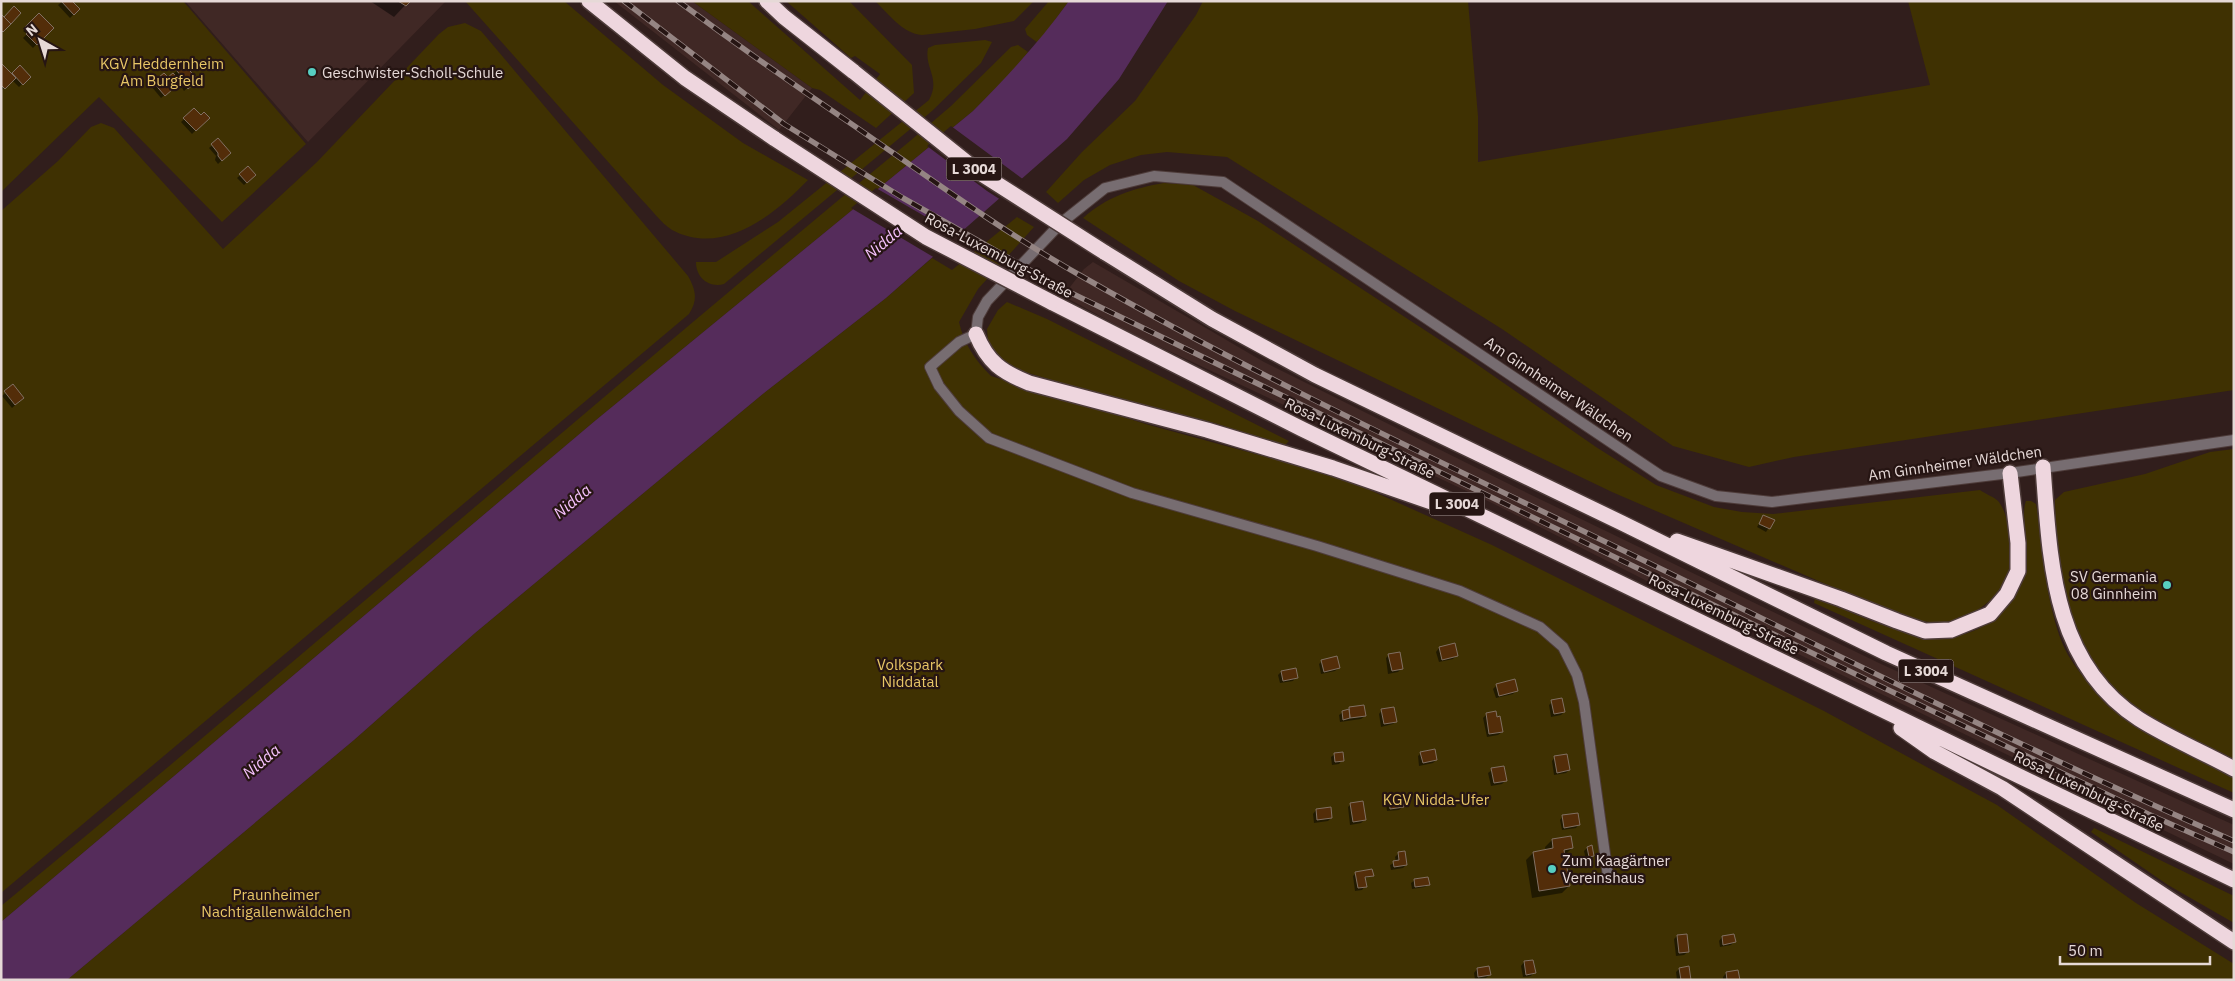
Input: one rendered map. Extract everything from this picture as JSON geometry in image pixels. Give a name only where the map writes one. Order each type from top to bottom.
[{"type":"highway","name":"Rosa-Luxemburg-Straße","points":[[589,1],[685,78],[926,237],[1186,372],[2234,880]]},
{"type":"highway","name":"L 3004","points":[[767,1],[784,17],[980,173],[1212,320],[1315,375],[1622,522],[1886,653],[2234,810]]},
{"type":"highway","points":[[976,334],[994,365],[1006,373],[1029,383],[1225,435],[1333,468],[1503,526]]},
{"type":"highway","points":[[2043,467],[2048,531],[2058,598],[2065,625],[2076,650],[2093,678],[2112,698],[2139,719],[2234,769]]},
{"type":"highway","points":[[1622,522],[1841,599],[1925,631],[1951,630],[1990,614],[2007,594],[2018,571],[2018,543],[2010,472]]},
{"type":"highway","points":[[1865,702],[1935,752],[2002,788],[2234,942]]},
{"type":"street","name":"Am Ginnheimer Wäldchen","points":[[976,334],[978,317],[987,301],[1061,223],[1105,188],[1154,176],[1223,182],[1661,476],[1716,496],[1772,502],[2010,472],[2234,440]]},
{"type":"street","points":[[976,334],[959,342],[930,368],[939,386],[959,410],[989,438],[1132,493],[1317,546],[1460,591],[1540,627],[1563,647],[1577,675],[1584,702],[1608,876]]},
{"type":"shaded area","name":"Geschwister-Scholl-Schule","points":[[185,1],[446,1],[308,142]]},
{"type":"shaded area","points":[[614,1],[692,1],[812,88],[779,130]]},
{"type":"shaded area","points":[[1093,262],[1264,362],[1517,488],[1881,664],[2234,825],[2234,864],[1651,583],[1492,503],[1135,335],[1063,296],[1084,269]]},
{"type":"green space","name":"KGV Heddernheim Am Burgfeld","points":[[1,1],[183,1],[306,144],[222,222],[99,97],[1,192]]},
{"type":"green space","points":[[465,1],[564,1],[663,85],[743,143],[808,180],[780,206],[763,218],[746,228],[728,235],[710,238],[691,237],[672,230],[660,220]]},
{"type":"green space","points":[[692,1],[748,1],[860,100],[880,74],[855,56],[851,58],[786,1],[849,1],[912,65],[914,93],[876,128],[820,90],[812,88]]},
{"type":"green space","points":[[875,1],[1034,1],[1014,21],[975,29],[922,35],[915,34],[902,27]]},
{"type":"green space","points":[[1049,1],[1069,1],[1038,43],[1027,35],[1025,29]]},
{"type":"green space","points":[[1203,1],[1468,1],[1478,116],[1478,162],[1930,85],[1908,1],[2234,1],[2234,390],[1794,457],[1749,467],[1673,446],[1502,329],[1227,157],[1167,152],[1141,155],[1110,165],[1084,180],[1058,203],[1046,192],[1082,152],[1135,101],[1196,15]]},
{"type":"green space","points":[[465,23],[481,31],[688,276],[695,295],[692,309],[689,314],[1,893],[1,211],[58,161],[91,127],[101,123],[114,128],[223,249],[317,162],[439,34],[448,27]]},
{"type":"green space","points":[[985,40],[992,42],[981,63],[932,111],[724,284],[709,283],[701,277],[698,273],[696,262],[716,262],[778,222],[929,100],[933,79],[927,55],[928,48],[935,45]]},
{"type":"green space","points":[[1018,45],[1028,52],[1012,72],[973,111],[596,420],[1,922],[1,906],[910,141],[951,106],[1011,47]]},
{"type":"green space","points":[[1164,183],[1193,185],[1258,221],[1472,361],[1596,447],[1656,485],[1714,507],[1742,512],[1773,514],[1980,490],[1999,502],[2006,518],[2011,557],[2005,580],[1993,597],[1977,611],[1957,620],[1936,622],[1902,617],[1612,492],[1235,311],[1179,281],[1083,218],[1111,199],[1142,188]]},
{"type":"green space","name":"Volkspark Niddatal","points":[[1017,217],[1034,227],[978,289],[959,322],[971,351],[991,376],[1149,425],[1329,474],[1352,482],[1492,545],[1824,711],[1997,805],[2136,903],[2234,964],[2234,980],[67,980],[354,740],[475,633],[764,393],[886,298],[932,258],[952,270]]},
{"type":"green space","points":[[1007,302],[1047,319],[1289,441],[1283,447],[1218,424],[1105,396],[1005,366],[993,353],[988,341],[987,329],[998,310]]},
{"type":"green space","name":"SV Germania 08 Ginnheim","points":[[2234,449],[2234,759],[2145,712],[2118,693],[2100,675],[2086,654],[2075,630],[2067,604],[2058,551],[2055,500],[2064,492],[2145,474],[2210,452]]},
{"type":"green space","points":[[2026,501],[2036,504],[2052,608],[2057,629],[2068,655],[2101,696],[2121,712],[2164,740],[2234,776],[2234,793],[1814,603],[1815,597],[1862,617],[1912,634],[1937,637],[1961,635],[1984,626],[2004,608],[2016,592],[2025,572],[2027,554],[2024,507]]},
{"type":"green space","points":[[2094,828],[2234,896],[2234,923],[2168,885],[2091,832]]},
{"type":"water","name":"Nidda","points":[[1069,1],[1168,1],[1119,79],[1067,139],[886,298],[764,393],[475,633],[354,740],[67,980],[1,980],[1,922],[596,420],[973,111],[1023,58]]},
{"type":"pier","points":[[951,126],[1024,180],[1001,200],[927,146]]},
{"type":"pier","points":[[876,188],[960,236],[935,258],[851,208]]},
{"type":"building","points":[[61,1],[72,1],[80,9],[74,15]]},
{"type":"building","points":[[398,1],[411,1],[406,6]]},
{"type":"building","points":[[14,6],[21,13],[11,24],[4,17]]},
{"type":"building","points":[[39,13],[54,28],[37,45],[26,34],[29,31],[25,27]]},
{"type":"building","points":[[1,14],[11,24],[3,32],[1,30]]},
{"type":"building","points":[[1,63],[16,78],[5,89],[1,85]]},
{"type":"building","points":[[183,63],[198,80],[188,89],[184,84],[187,82],[176,70]]},
{"type":"building","points":[[20,65],[31,77],[23,85],[12,73]]},
{"type":"building","points":[[164,73],[168,77],[173,73],[181,82],[165,96],[153,82]]},
{"type":"building","points":[[194,108],[201,115],[204,112],[210,118],[196,131],[183,118]]},
{"type":"building","points":[[218,138],[231,153],[222,161],[211,144]]},
{"type":"building","points":[[248,166],[256,175],[247,183],[239,174]]},
{"type":"building","points":[[13,384],[24,398],[15,405],[4,391]]},
{"type":"building","points":[[1763,515],[1775,520],[1770,529],[1759,524]]},
{"type":"building","points":[[1455,643],[1458,656],[1442,660],[1439,647]]},
{"type":"building","points":[[1400,652],[1403,669],[1392,671],[1388,654]]},
{"type":"building","points":[[1337,656],[1340,668],[1324,672],[1321,660]]},
{"type":"building","points":[[1296,668],[1298,678],[1283,681],[1281,671]]},
{"type":"building","points":[[1515,679],[1518,691],[1499,696],[1496,684]]},
{"type":"building","points":[[1562,698],[1565,712],[1554,714],[1551,700]]},
{"type":"building","points":[[1364,705],[1366,716],[1350,718],[1349,707]]},
{"type":"building","points":[[1394,707],[1397,722],[1384,724],[1381,709]]},
{"type":"building","points":[[1349,709],[1350,718],[1343,720],[1342,711]]},
{"type":"building","points":[[1496,711],[1497,717],[1500,716],[1503,732],[1489,734],[1486,713]]},
{"type":"building","points":[[1435,749],[1437,760],[1423,763],[1420,752]]},
{"type":"building","points":[[1343,752],[1344,761],[1335,762],[1334,753]]},
{"type":"building","points":[[1567,754],[1570,770],[1557,773],[1554,756]]},
{"type":"building","points":[[1504,766],[1507,781],[1494,783],[1491,768]]},
{"type":"building","points":[[1402,798],[1404,807],[1390,809],[1389,800]]},
{"type":"building","points":[[1363,801],[1366,820],[1353,822],[1350,803]]},
{"type":"building","points":[[1331,807],[1332,818],[1317,820],[1316,809]]},
{"type":"building","points":[[1578,813],[1580,825],[1564,828],[1562,815]]},
{"type":"building","name":"Zum Kaagärtner Vereinshaus","points":[[1571,836],[1573,848],[1564,850],[1570,886],[1539,891],[1533,852],[1553,848],[1552,839]]},
{"type":"building","points":[[1592,845],[1594,856],[1589,857],[1587,847]]},
{"type":"building","points":[[1405,851],[1407,865],[1394,867],[1393,861],[1399,860],[1398,852]]},
{"type":"building","points":[[1372,869],[1374,876],[1365,877],[1367,887],[1358,888],[1355,872]]},
{"type":"building","points":[[1428,877],[1430,885],[1415,887],[1414,879]]},
{"type":"building","points":[[1687,934],[1689,952],[1679,953],[1677,935]]},
{"type":"building","points":[[1734,934],[1736,942],[1723,945],[1722,936]]},
{"type":"building","points":[[1533,960],[1536,973],[1526,975],[1524,961]]},
{"type":"building","points":[[1489,966],[1491,975],[1478,977],[1477,968]]},
{"type":"building","points":[[1689,966],[1691,980],[1681,980],[1679,968]]},
{"type":"building","points":[[1738,970],[1740,980],[1727,980],[1726,972]]},
{"type":"railway","points":[[624,1],[784,124],[903,198],[1065,290],[1880,686],[2148,814],[2234,852]]},
{"type":"railway","points":[[678,1],[787,80],[995,223],[1053,260],[1223,354],[1366,426],[1871,672],[2088,775],[2234,841]]},
{"type":"place","name":"Geschwister-Scholl-Schule","points":[[312,72]]},
{"type":"place","name":"SV Germania 08 Ginnheim","points":[[2167,585]]},
{"type":"place","name":"Zum Kaagärtner Vereinshaus","points":[[1552,869]]},
{"type":"park label","name":"KGV Nidda-Ufer","points":[[1436,799]]},
{"type":"park label","name":"Praunheimer Nachtigallenwäldchen","points":[[276,902]]}]
